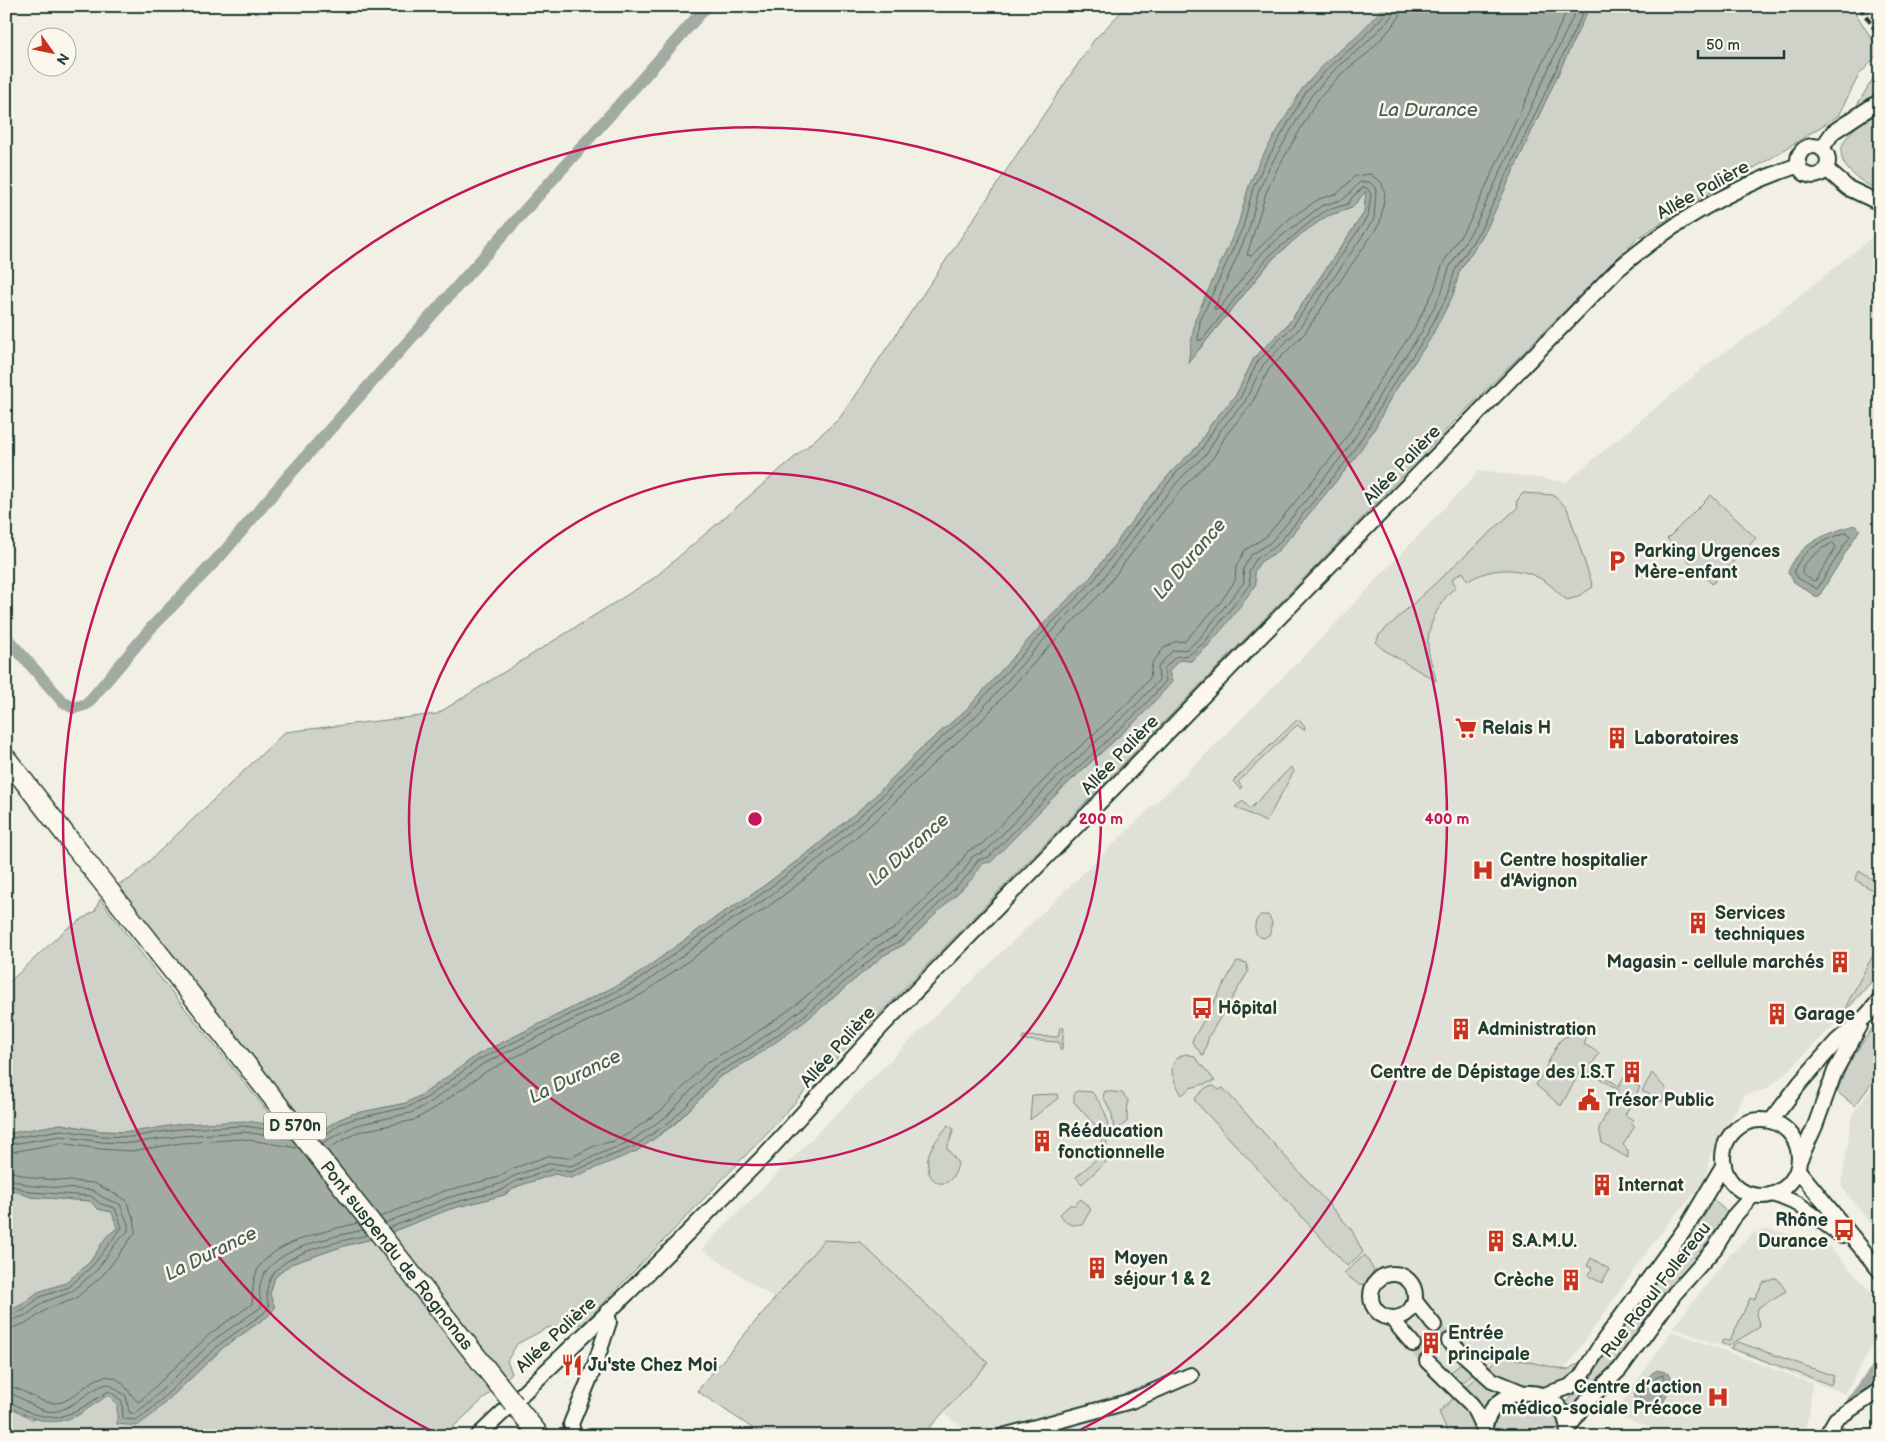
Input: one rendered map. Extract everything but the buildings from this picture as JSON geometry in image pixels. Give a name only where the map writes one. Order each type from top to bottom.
[{"type":"main road","name":"D 570n","points":[[6,750],[21,774]]},
{"type":"main road","name":"D 570n","points":[[6,758],[21,774]]},
{"type":"main road","name":"Pont suspendu de Rognonas","points":[[21,774],[75,847],[540,1436]]},
{"type":"street","points":[[1822,148],[1833,132],[1880,101]]},
{"type":"street","points":[[1814,145],[1822,148],[1829,158],[1826,169],[1814,176],[1804,173],[1799,165],[1799,156],[1803,150],[1814,145]]},
{"type":"street","name":"Allée Palière","points":[[478,1436],[764,1157],[882,1026],[1617,270],[1647,244],[1710,203],[1765,177],[1799,165]]},
{"type":"street","points":[[1826,169],[1848,188],[1880,203]]},
{"type":"street","points":[[1771,1121],[1800,1083],[1831,1048],[1866,1016],[1880,1000]]},
{"type":"street","points":[[1774,1194],[1788,1184],[1799,1165],[1835,1071],[1866,1016]]},
{"type":"street","points":[[1863,1252],[1813,1214],[1787,1198],[1774,1194],[1753,1195],[1745,1192],[1731,1181],[1724,1164],[1725,1146],[1735,1130],[1751,1121],[1771,1121],[1780,1124],[1795,1139],[1799,1165],[1863,1252],[1880,1271]]},
{"type":"street","name":"Rue Raoul Follereau","points":[[1543,1395],[1569,1387],[1580,1378],[1613,1328],[1688,1225],[1724,1164]]},
{"type":"street","name":"Rue Raoul Follereau","points":[[1568,1433],[1583,1405],[1620,1368],[1674,1293],[1715,1248],[1739,1210],[1753,1195]]},
{"type":"street","points":[[1413,1344],[1392,1319],[1380,1315],[1372,1302],[1371,1294],[1377,1281],[1392,1274],[1401,1275],[1413,1286],[1415,1301],[1434,1324]]},
{"type":"street","points":[[1392,1319],[1407,1314],[1415,1301]]},
{"type":"street","points":[[574,1436],[570,1424],[609,1322],[607,1312]]},
{"type":"street","points":[[1449,1341],[1492,1380],[1521,1392],[1543,1395],[1560,1409],[1568,1433]]},
{"type":"street","points":[[1427,1361],[1472,1405],[1484,1432]]},
{"type":"street","points":[[1003,1436],[1131,1401],[1191,1376]]},
{"type":"street","points":[[1826,1436],[1836,1419],[1880,1390]]},
{"type":"street","points":[[1484,1432],[1492,1408],[1510,1395],[1521,1392]]},
{"type":"shaded area","points":[[1127,6],[1385,6],[1354,39],[1329,59],[1260,162],[1249,186],[1238,225],[1221,265],[1189,362],[1272,260],[1301,234],[1327,216],[1352,208],[1366,190],[1364,213],[1289,323],[1254,358],[1236,395],[1211,424],[1198,446],[1174,469],[1146,502],[1091,577],[1040,627],[967,709],[921,749],[871,800],[814,848],[753,894],[719,915],[634,977],[477,1055],[425,1093],[406,1103],[352,1114],[321,1131],[310,1130],[115,886],[130,879],[285,732],[437,714],[654,578],[839,419],[1094,40]]},
{"type":"shaded area","points":[[1592,6],[1851,6],[1880,52],[1859,75],[1838,116],[1768,160],[1695,201],[1635,240],[1454,422],[819,1076],[770,1130],[583,1324],[547,1328],[517,1344],[507,1361],[512,1373],[452,1428],[446,1436],[6,1436],[6,1404],[31,1419],[77,1416],[108,1395],[117,1404],[152,1415],[224,1347],[268,1316],[270,1294],[275,1277],[291,1264],[344,1246],[376,1238],[450,1209],[504,1195],[518,1186],[555,1174],[571,1177],[641,1148],[674,1125],[718,1078],[753,1058],[804,1022],[884,955],[905,944],[973,878],[981,864],[1142,715],[1168,671],[1179,660],[1191,661],[1208,646],[1260,562],[1278,551],[1352,462],[1375,428],[1392,395],[1430,339],[1453,295],[1459,272],[1486,230],[1584,18]]},
{"type":"shaded area","points":[[1880,67],[1880,94],[1854,110]]},
{"type":"shaded area","points":[[1880,113],[1880,191],[1861,180],[1846,167],[1842,159],[1841,150],[1845,140],[1853,130]]},
{"type":"shaded area","name":"Centre hospitalier d'Avignon","points":[[1880,231],[1880,976],[1789,1070],[1767,1089],[1745,1095],[1711,1153],[1704,1184],[1676,1214],[1646,1253],[1562,1374],[1506,1378],[1479,1397],[1467,1430],[1468,1436],[976,1436],[702,1249],[887,1063],[1197,763],[1313,647],[1480,470],[1566,482],[1713,360],[1752,334]]},
{"type":"shaded area","points":[[1523,493],[1553,495],[1567,508],[1593,587],[1577,597],[1567,600],[1552,586],[1527,573],[1507,570],[1497,571],[1477,576],[1468,581],[1463,572],[1452,579],[1456,587],[1441,604],[1430,627],[1428,647],[1436,681],[1384,650],[1376,643],[1379,635],[1518,507],[1516,502]]},
{"type":"shaded area","points":[[1711,495],[1756,538],[1712,584],[1667,539]]},
{"type":"shaded area","points":[[1298,719],[1305,727],[1304,730],[1297,725],[1238,782],[1242,787],[1240,789],[1233,781]]},
{"type":"shaded area","points":[[1291,767],[1294,771],[1266,822],[1235,807],[1243,801],[1250,809]]},
{"type":"shaded area","points":[[1859,871],[1880,884],[1880,894],[1855,880]]},
{"type":"shaded area","points":[[100,899],[280,1127],[266,1125],[132,1132],[101,1131],[61,1124],[6,1134],[6,985],[65,930],[95,911]]},
{"type":"shaded area","points":[[1261,915],[1268,915],[1272,922],[1270,934],[1264,938],[1258,936],[1255,928],[1257,919]]},
{"type":"shaded area","points":[[1880,942],[1880,972],[1847,1009],[1845,1008]]},
{"type":"shaded area","points":[[1237,961],[1247,963],[1248,972],[1209,1036],[1203,1056],[1192,1042],[1193,1039]]},
{"type":"shaded area","points":[[1880,1017],[1880,1072],[1855,1106],[1837,1092],[1849,1062]]},
{"type":"shaded area","points":[[1060,1028],[1064,1028],[1062,1050],[1060,1050],[1059,1042],[1022,1040],[1023,1036],[1058,1037]]},
{"type":"shaded area","points":[[1582,1034],[1587,1037],[1584,1044],[1599,1053],[1590,1068],[1619,1086],[1623,1078],[1640,1087],[1625,1115],[1633,1120],[1631,1124],[1635,1126],[1623,1145],[1628,1150],[1628,1158],[1602,1143],[1599,1128],[1619,1090],[1582,1068],[1561,1106],[1536,1085],[1559,1042],[1564,1037]]},
{"type":"shaded area","points":[[1185,1054],[1194,1056],[1215,1081],[1190,1088],[1182,1095],[1172,1073],[1172,1067],[1178,1058]]},
{"type":"shaded area","points":[[1652,1073],[1666,1089],[1662,1102],[1642,1091]]},
{"type":"shaded area","points":[[1880,1076],[1880,1235],[1841,1186],[1852,1115]]},
{"type":"shaded area","points":[[1214,1086],[1219,1090],[1223,1088],[1351,1229],[1363,1252],[1347,1266],[1195,1101],[1195,1098],[1207,1087]]},
{"type":"shaded area","points":[[1077,1091],[1092,1092],[1103,1109],[1108,1124],[1106,1162],[1082,1184],[1076,1177],[1101,1155],[1102,1133],[1074,1102],[1074,1093]]},
{"type":"shaded area","points":[[1105,1091],[1122,1093],[1128,1100],[1127,1122],[1114,1131],[1112,1114],[1103,1096]]},
{"type":"shaded area","points":[[1057,1094],[1058,1098],[1030,1120],[1032,1095]]},
{"type":"shaded area","points":[[948,1125],[954,1129],[947,1148],[958,1163],[951,1179],[945,1183],[940,1183],[930,1175],[928,1158],[933,1145]]},
{"type":"shaded area","points":[[6,1188],[31,1197],[90,1201],[98,1209],[112,1212],[118,1228],[107,1236],[90,1262],[66,1283],[38,1292],[21,1305],[6,1312]]},
{"type":"shaded area","points":[[1081,1199],[1091,1209],[1082,1225],[1070,1224],[1060,1214],[1071,1204],[1073,1206]]},
{"type":"shaded area","points":[[1713,1199],[1729,1214],[1701,1253],[1654,1307],[1618,1361],[1573,1405],[1565,1405],[1571,1396],[1590,1379],[1619,1333],[1661,1273],[1705,1215]]},
{"type":"shaded area","points":[[1767,1229],[1816,1240],[1831,1248],[1880,1302],[1880,1332],[1845,1394],[1673,1328],[1730,1254],[1752,1234]]},
{"type":"shaded area","points":[[824,1240],[860,1242],[988,1363],[922,1436],[764,1436],[697,1391]]},
{"type":"shaded area","points":[[1365,1255],[1374,1271],[1365,1285],[1357,1283],[1344,1273]]},
{"type":"shaded area","points":[[1591,1258],[1609,1269],[1602,1283],[1589,1276],[1592,1268],[1587,1266]]},
{"type":"shaded area","points":[[1777,1278],[1786,1291],[1759,1307],[1756,1314],[1760,1327],[1728,1346],[1721,1343],[1723,1340],[1730,1341],[1750,1298],[1754,1300],[1763,1283]]},
{"type":"shaded area","name":"Centre d’action médico-sociale Précoce","points":[[1672,1331],[1812,1383],[1810,1411],[1803,1436],[1678,1436],[1613,1415]]},
{"type":"shaded area","points":[[1738,1342],[1834,1376],[1831,1385],[1730,1348]]},
{"type":"shaded area","points":[[1593,1348],[1573,1377],[1559,1385],[1549,1387],[1527,1386],[1506,1378],[1488,1367],[1501,1356],[1567,1370],[1580,1362]]},
{"type":"shaded area","points":[[1463,1362],[1474,1372],[1462,1384],[1451,1372]]},
{"type":"shaded area","points":[[1478,1376],[1502,1392],[1496,1395],[1483,1410],[1480,1403],[1465,1387]]},
{"type":"shaded area","points":[[1455,1397],[1468,1410],[1475,1436],[1449,1436],[1439,1412]]},
{"type":"shaded area","points":[[1524,1398],[1540,1401],[1552,1409],[1559,1420],[1563,1436],[1492,1436],[1494,1422],[1501,1411],[1511,1403]]},
{"type":"water","name":"La Durance","points":[[1385,6],[1592,6],[1584,18],[1486,230],[1459,272],[1453,295],[1430,339],[1392,395],[1375,428],[1352,462],[1278,551],[1260,562],[1254,572],[1256,584],[1226,625],[1191,661],[1179,660],[1169,671],[1172,682],[1142,715],[1063,787],[991,862],[981,864],[973,878],[905,944],[884,955],[804,1022],[753,1058],[718,1078],[702,1097],[674,1124],[637,1151],[571,1178],[555,1174],[518,1186],[504,1195],[450,1209],[376,1238],[344,1246],[291,1264],[275,1277],[270,1294],[275,1308],[268,1316],[224,1347],[152,1415],[137,1426],[117,1424],[117,1404],[108,1395],[81,1413],[59,1421],[36,1419],[6,1404],[6,1312],[21,1305],[38,1292],[66,1283],[90,1262],[107,1236],[117,1228],[112,1212],[98,1209],[90,1201],[31,1197],[6,1188],[6,1134],[61,1124],[101,1131],[132,1132],[180,1124],[245,1121],[321,1131],[352,1114],[406,1103],[425,1093],[477,1055],[634,977],[719,915],[753,894],[814,848],[871,800],[921,749],[967,709],[1040,627],[1091,577],[1146,502],[1174,469],[1198,446],[1211,424],[1236,395],[1254,358],[1289,323],[1364,213],[1366,191],[1352,208],[1327,216],[1301,234],[1272,259],[1188,363],[1195,319],[1238,225],[1249,186],[1259,162],[1302,89],[1329,59],[1354,39]]},
{"type":"water","points":[[1854,525],[1860,529],[1818,598],[1794,582],[1788,572],[1799,553],[1824,536]]},
{"type":"water","points":[[1657,1370],[1669,1373],[1673,1381],[1673,1388],[1660,1409],[1651,1411],[1643,1409],[1637,1404],[1634,1395],[1652,1373]]},
{"type":"waterway","points":[[6,637],[63,702],[74,708],[87,704],[151,628],[223,553],[283,482],[707,6]]},
{"type":"waterway","points":[[1853,1401],[1875,1372]]},
{"type":"waterway","points":[[1835,1436],[1838,1429]]},
{"type":"tunnel","points":[[1434,1325],[1449,1341]]},
{"type":"tunnel","points":[[1413,1344],[1427,1361]]},
{"type":"railway","points":[[1859,6],[1880,37]]},
{"type":"place","name":"Parking Urgences Mère-enfant","points":[[1617,561]]},
{"type":"place","name":"Relais H","points":[[1466,728]]},
{"type":"place","name":"Laboratoires","points":[[1617,738]]},
{"type":"place","name":"Centre hospitalier d'Avignon","points":[[1483,870]]},
{"type":"place","name":"Services techniques","points":[[1698,923]]},
{"type":"place","name":"Magasin - cellule marchés","points":[[1840,962]]},
{"type":"place","name":"Hôpital","points":[[1202,1008]]},
{"type":"place","name":"Garage","points":[[1777,1014]]},
{"type":"place","name":"Administration","points":[[1461,1029]]},
{"type":"place","name":"Centre de Dépistage des I.S.T","points":[[1632,1072]]},
{"type":"place","name":"Trésor Public","points":[[1589,1100]]},
{"type":"place","name":"Rééducation fonctionnelle","points":[[1042,1141]]},
{"type":"place","name":"Internat","points":[[1602,1185]]},
{"type":"place","name":"Rhône Durance","points":[[1844,1230]]},
{"type":"place","name":"S.A.M.U.","points":[[1496,1241]]},
{"type":"place","name":"Moyen séjour 1 & 2","points":[[1097,1268]]},
{"type":"place","name":"Crèche","points":[[1571,1280]]},
{"type":"place","name":"Entrée principale","points":[[1431,1343]]},
{"type":"place","name":"Ju'ste Chez Moi","points":[[572,1365]]},
{"type":"place","name":"Centre d’action médico-sociale Précoce","points":[[1718,1397]]}]
